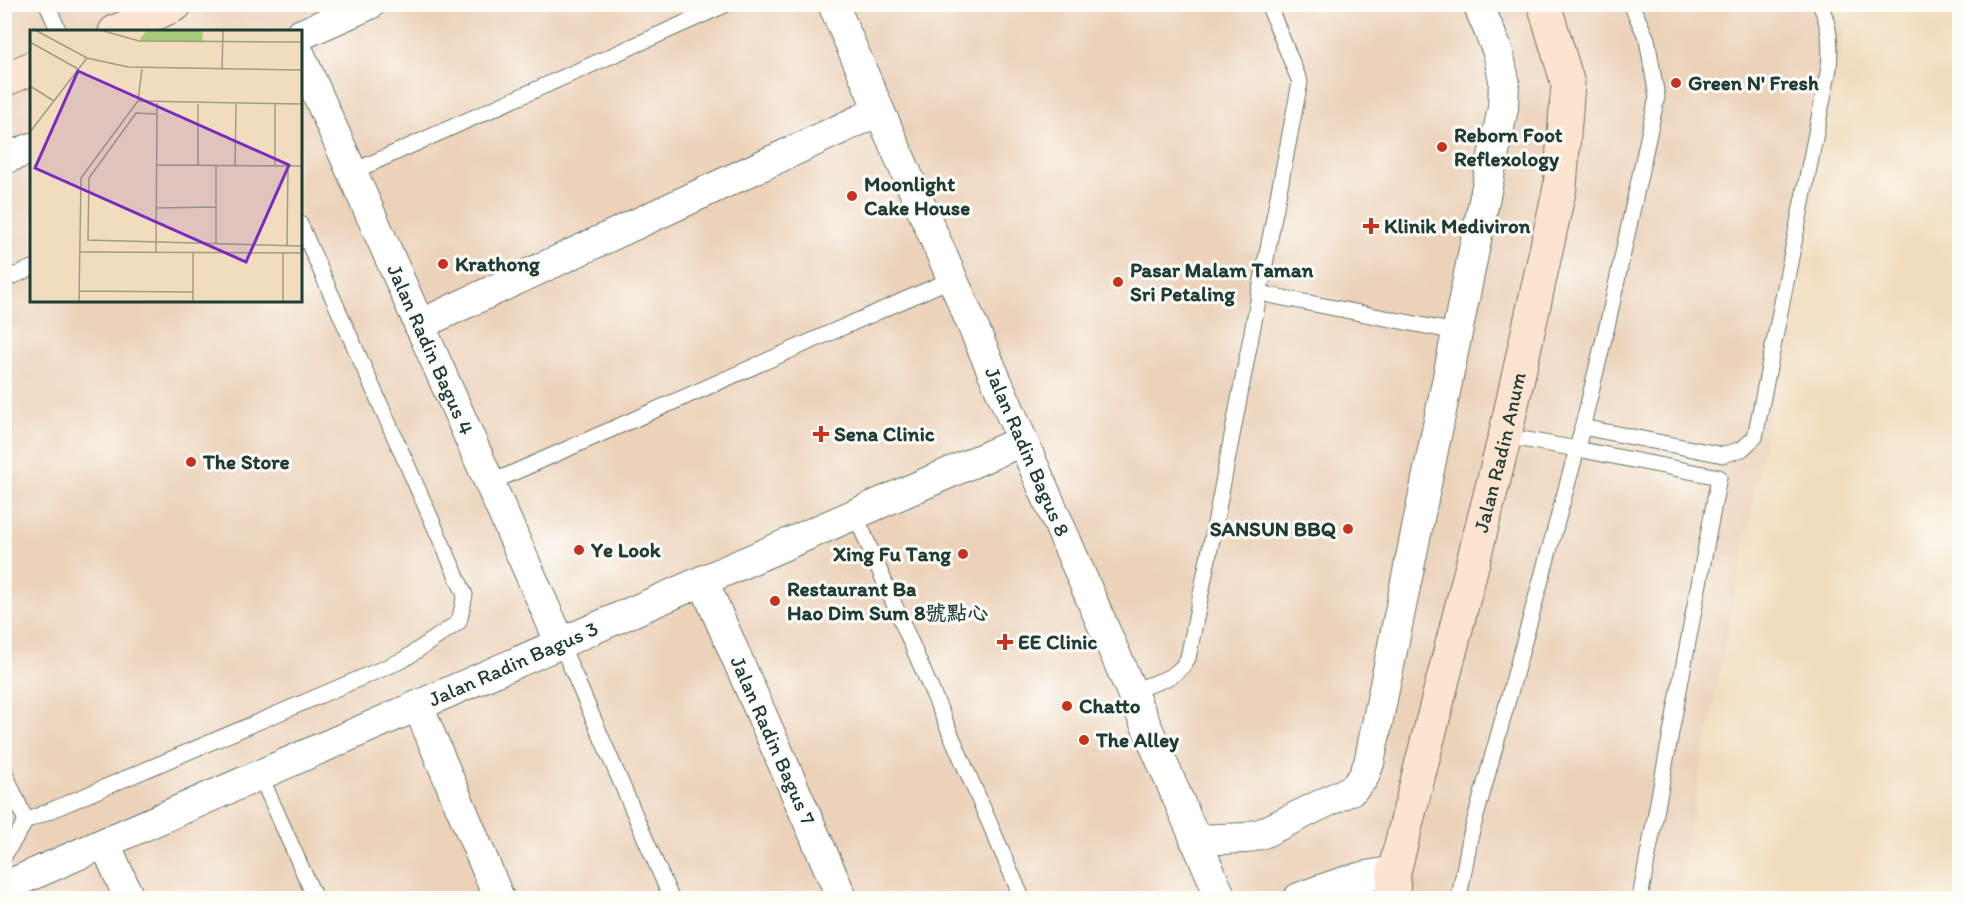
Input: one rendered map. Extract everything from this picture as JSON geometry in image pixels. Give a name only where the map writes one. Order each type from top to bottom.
[{"type":"street","points":[[119,30],[177,4]]},
{"type":"street","points":[[302,34],[370,4]]},
{"type":"street","name":"Jalan Radin Bagus 8","points":[[833,4],[1221,898]]},
{"type":"street","points":[[1195,840],[1246,838],[1263,833],[1353,789],[1363,778],[1369,763],[1503,108],[1504,80],[1498,52],[1478,4]]},
{"type":"street","name":"Jalan Radin Anum","points":[[1393,885],[1504,436],[1560,188],[1568,84],[1544,4]]},
{"type":"street","name":"Jalan Radin Bagus 4","points":[[302,60],[561,644]]},
{"type":"street","points":[[4,80],[30,69]]},
{"type":"street","points":[[419,325],[879,111]]},
{"type":"street","points":[[4,159],[30,149]]},
{"type":"street","name":"Jalan Radin Bagus 3","points":[[4,887],[1022,441]]},
{"type":"street","name":"Jalan Radin Bagus 7","points":[[703,581],[842,898]]},
{"type":"street","points":[[418,706],[499,898]]},
{"type":"street","points":[[105,843],[129,898]]},
{"type":"street","points":[[1299,898],[1369,875],[1393,885]]},
{"type":"lane","points":[[47,4],[58,30]]},
{"type":"lane","points":[[352,172],[727,4]]},
{"type":"lane","points":[[1131,691],[1171,677],[1182,669],[1188,658],[1300,82],[1268,4]]},
{"type":"lane","points":[[1460,898],[1470,838],[1577,449],[1608,322],[1657,97],[1647,39],[1631,4]]},
{"type":"lane","points":[[1582,427],[1723,455],[1743,448],[1755,437],[1829,68],[1831,44],[1826,18],[1820,4]]},
{"type":"lane","points":[[4,856],[26,821],[403,660],[459,622],[465,595],[302,228]]},
{"type":"lane","points":[[4,280],[30,269]]},
{"type":"lane","points":[[490,483],[952,279]]},
{"type":"lane","points":[[1259,294],[1456,332]]},
{"type":"lane","points":[[1504,436],[1719,477],[1640,898]]},
{"type":"lane","points":[[855,514],[1022,898]]},
{"type":"lane","points":[[561,644],[671,898]]},
{"type":"lane","points":[[4,771],[26,821]]},
{"type":"lane","points":[[260,775],[315,898]]},
{"type":"shaded area","points":[[5,5],[1832,5],[1844,32],[1676,898],[5,898]]},
{"type":"place","name":"Green N' Fresh","points":[[1676,83]]},
{"type":"place","name":"Reborn Foot Reflexology","points":[[1442,147]]},
{"type":"place","name":"Moonlight Cake House","points":[[852,196]]},
{"type":"place","name":"Klinik Mediviron","points":[[1371,226]]},
{"type":"place","name":"Krathong","points":[[443,264]]},
{"type":"place","name":"Pasar Malam Taman Sri Petaling","points":[[1118,282]]},
{"type":"place","name":"Sena Clinic","points":[[821,434]]},
{"type":"place","name":"The Store","points":[[191,462]]},
{"type":"place","name":"SANSUN BBQ","points":[[1348,529]]},
{"type":"place","name":"Ye Look","points":[[579,550]]},
{"type":"place","name":"Xing Fu Tang","points":[[963,554]]},
{"type":"place","name":"Restaurant Ba Hao Dim Sum 8號點心","points":[[775,601]]},
{"type":"place","name":"EE Clinic","points":[[1005,642]]},
{"type":"place","name":"Chatto","points":[[1067,706]]},
{"type":"place","name":"The Alley","points":[[1084,740]]}]
